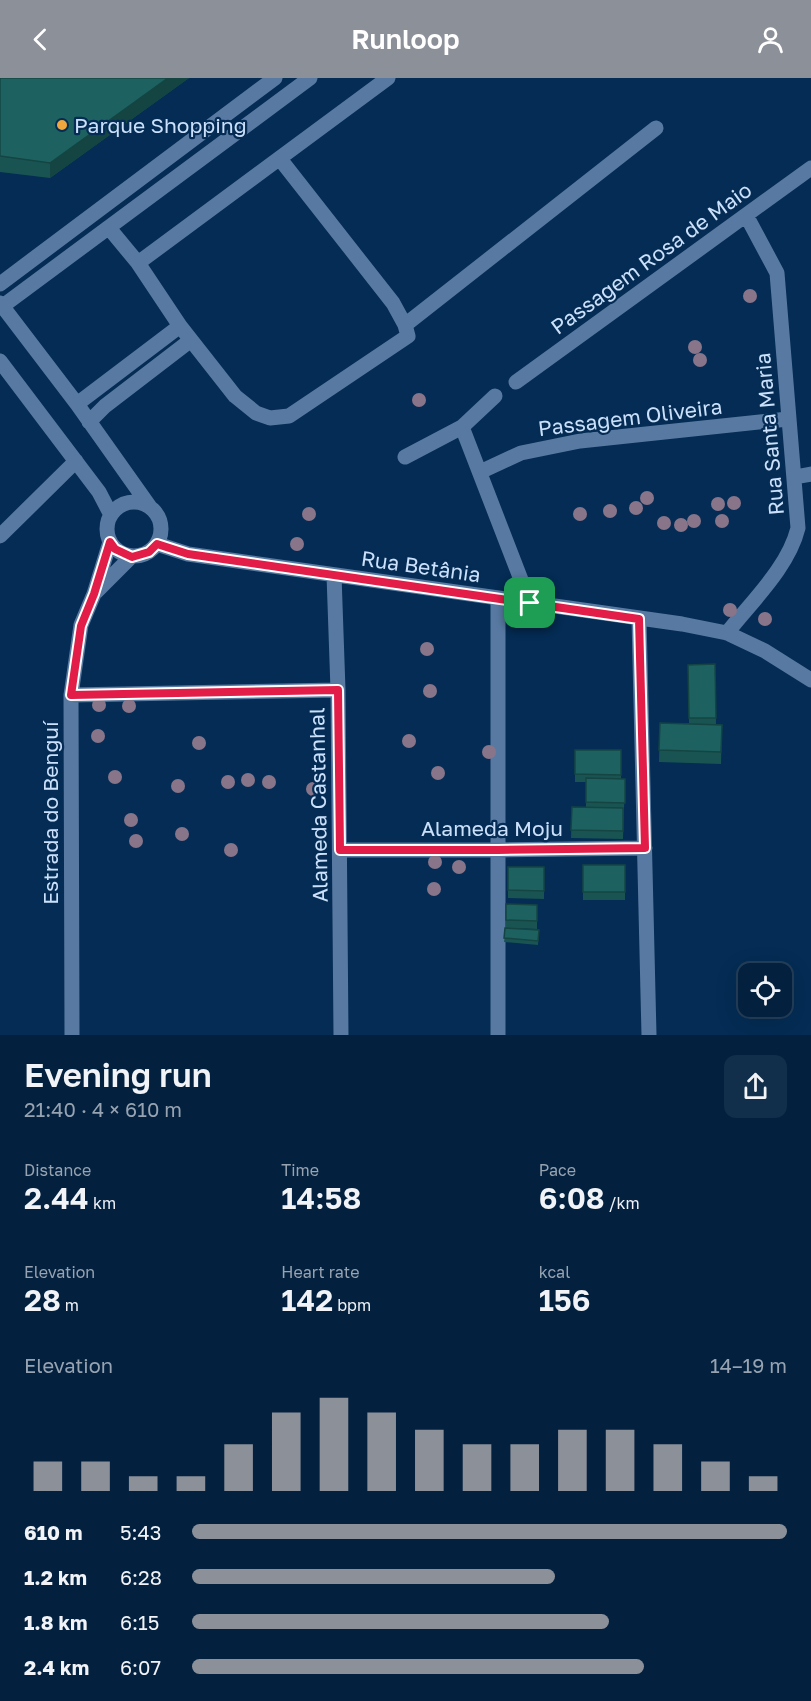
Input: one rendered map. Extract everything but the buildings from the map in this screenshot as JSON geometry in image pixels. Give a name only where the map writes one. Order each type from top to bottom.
[{"type":"street","points":[[0,284],[275,78]]},
{"type":"street","points":[[150,507],[133,502],[125,504],[111,515],[107,524],[110,542],[115,549],[132,557],[149,552],[157,544],[161,530],[160,521],[77,404],[1,306],[310,78]]},
{"type":"street","points":[[138,263],[388,78]]},
{"type":"street","points":[[405,325],[656,128]]},
{"type":"street","points":[[109,228],[138,263],[180,326],[235,396],[256,413],[270,418],[289,416],[408,336],[405,325],[393,303],[280,159]]},
{"type":"street","name":"Passagem Rosa de Maio","points":[[516,382],[811,168]]},
{"type":"street","name":"Rua Santa Maria","points":[[727,633],[784,562],[795,543],[798,528],[777,273],[746,215]]},
{"type":"street","points":[[77,404],[180,326]]},
{"type":"street","points":[[88,422],[105,406],[191,340]]},
{"type":"street","points":[[0,361],[99,492],[111,515]]},
{"type":"street","points":[[405,457],[462,427],[495,396]]},
{"type":"street","name":"Passagem Oliveira","points":[[480,472],[521,453],[580,441],[788,419]]},
{"type":"street","points":[[462,427],[530,603]]},
{"type":"street","points":[[0,536],[76,461]]},
{"type":"street","points":[[795,477],[811,474]]},
{"type":"street","name":"Estrada do Benguí","points":[[72,1035],[71,695],[81,626],[94,594],[110,542]]},
{"type":"street","name":"Rua Betânia","points":[[157,544],[188,554],[682,624],[727,633],[765,651],[811,680]]},
{"type":"street","name":"Estrada do Benguí","points":[[94,594],[132,557]]},
{"type":"street","name":"Alameda Castanhal","points":[[334,575],[338,690],[341,1035]]},
{"type":"street","points":[[498,598],[498,1035]]},
{"type":"street","points":[[639,619],[649,1035]]},
{"type":"street","points":[[71,695],[338,690]]},
{"type":"street","name":"Alameda Moju","points":[[340,850],[645,848]]},
{"type":"place","name":"Parque Shopping","points":[[62,125]]},
{"type":"route","points":[[110,542],[115,549],[132,557],[149,552],[157,544],[188,554],[530,603],[639,619],[645,848],[340,850],[338,690],[71,695],[81,626],[94,594],[110,542]]}]
